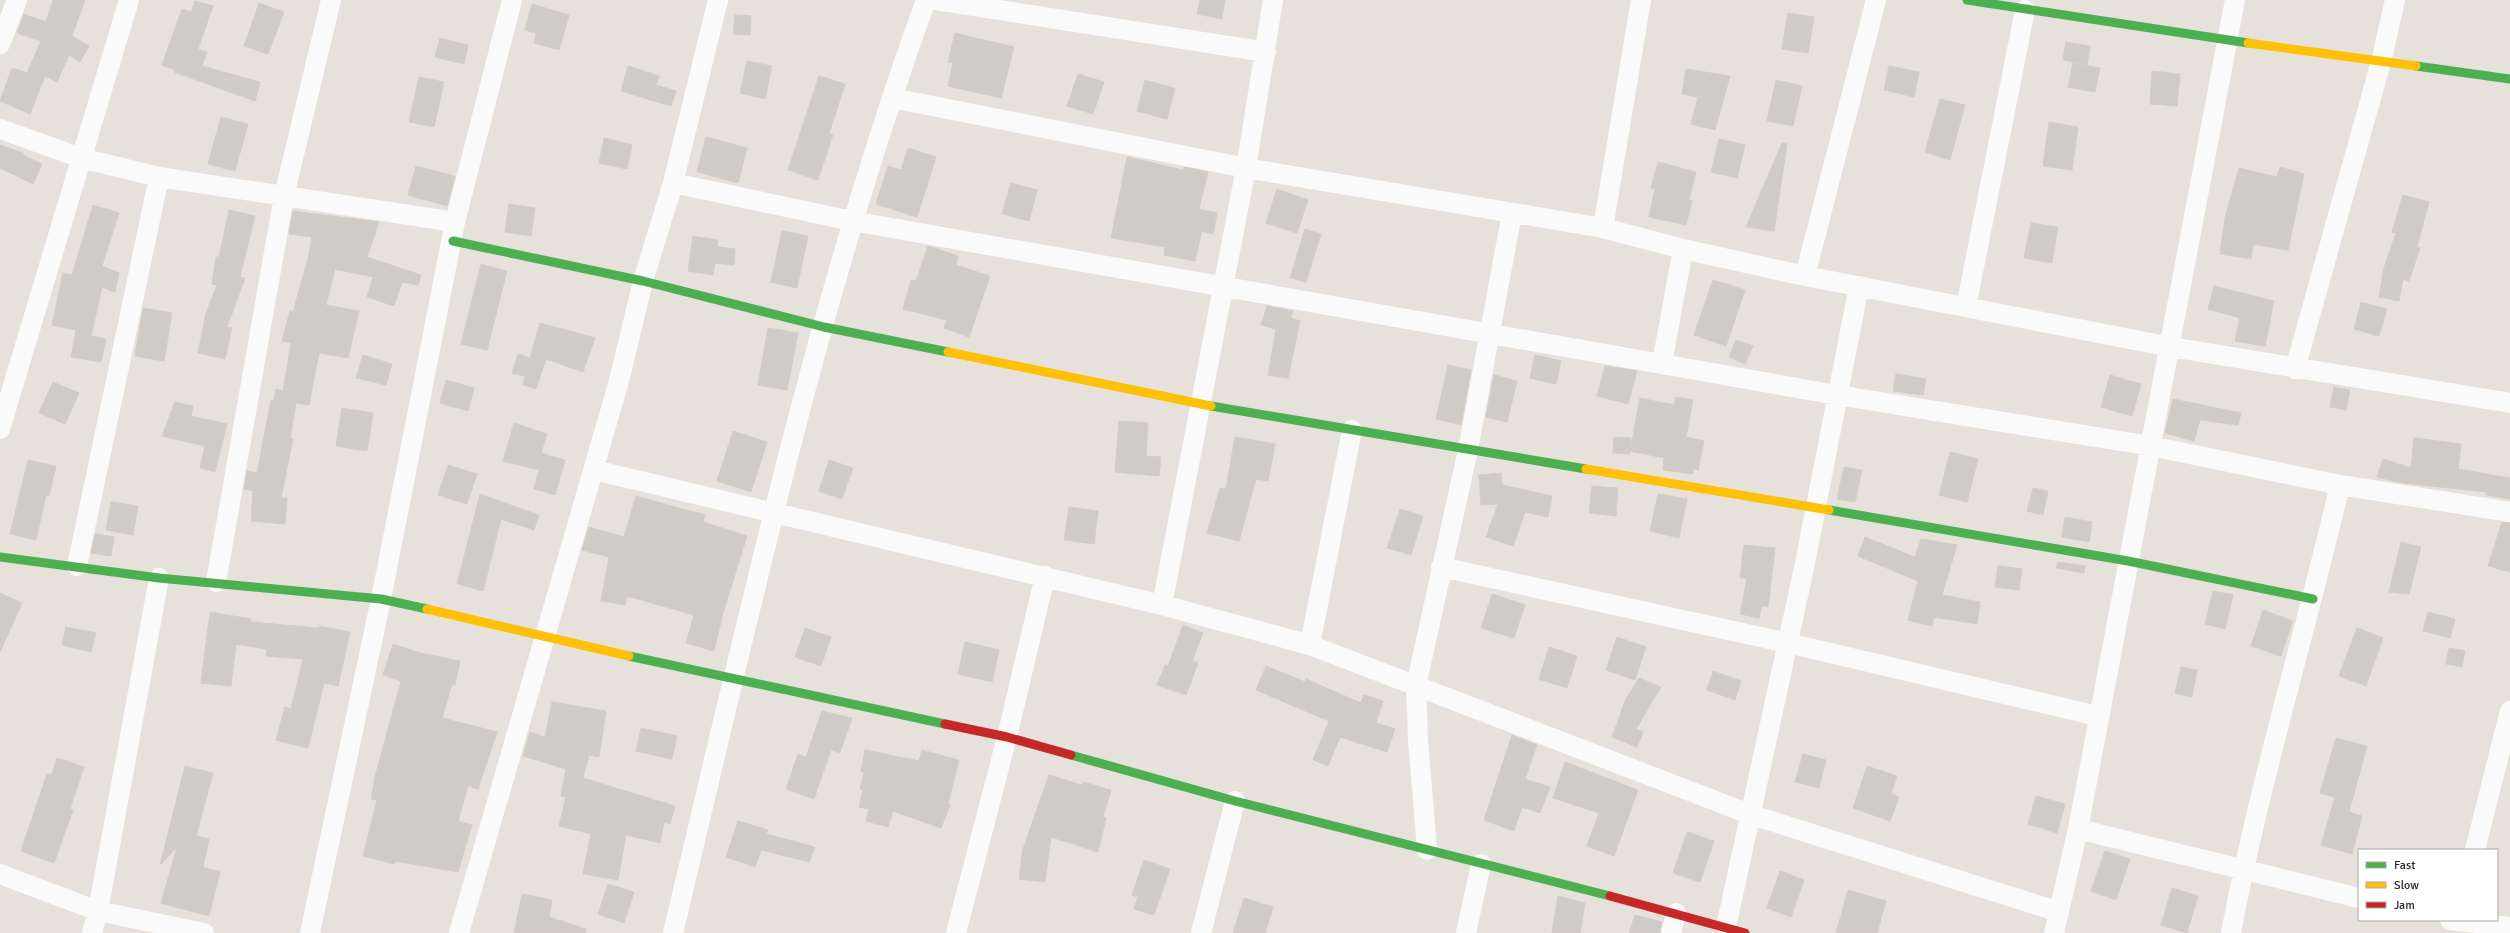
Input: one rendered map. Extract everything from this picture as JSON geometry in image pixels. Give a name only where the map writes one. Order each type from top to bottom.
[{"type":"street","points":[[0,44],[17,0]]},
{"type":"street","points":[[0,429],[128,0]]},
{"type":"street","points":[[216,582],[284,196],[331,0]]},
{"type":"street","points":[[310,933],[381,599],[454,231],[512,0]]},
{"type":"street","points":[[459,933],[546,638],[619,381],[643,281],[673,183],[718,0]]},
{"type":"street","points":[[673,933],[774,512],[852,221],[926,0]]},
{"type":"street","points":[[936,0],[1266,52]]},
{"type":"street","points":[[1162,604],[1202,404],[1246,168],[1266,52],[1273,0]]},
{"type":"street","points":[[1603,228],[1641,0]]},
{"type":"street","points":[[1805,276],[1876,0]]},
{"type":"street","points":[[1967,0],[2228,40],[2510,79]]},
{"type":"street","points":[[2054,933],[2078,829],[2098,716],[2171,347],[2235,0]]},
{"type":"street","points":[[2295,369],[2381,62],[2395,0]]},
{"type":"street","points":[[1966,307],[2025,10]]},
{"type":"street","points":[[892,98],[1246,168],[1603,228],[1683,249],[1805,276],[2171,347],[2295,369],[2510,403]]},
{"type":"street","points":[[0,129],[81,158],[159,177],[284,196],[454,231],[824,327],[1202,404],[2128,561],[2313,599]]},
{"type":"street","points":[[77,566],[159,177]]},
{"type":"street","points":[[673,183],[852,221],[1490,332],[1837,395],[2151,446],[2340,486],[2510,512]]},
{"type":"street","points":[[1428,850],[1418,740],[1416,686],[1468,450],[1512,213]]},
{"type":"street","points":[[1662,363],[1683,249]]},
{"type":"street","points":[[1726,927],[1752,815],[1817,509],[1837,395],[1859,286]]},
{"type":"street","points":[[1310,645],[1352,430]]},
{"type":"street","points":[[594,470],[1162,604],[1310,645],[1752,815],[2059,912]]},
{"type":"street","points":[[2230,933],[2242,870],[2313,599],[2340,486]]},
{"type":"street","points":[[0,557],[159,578],[216,582],[381,599],[734,680],[1007,736],[1235,801],[1676,913],[1745,933]]},
{"type":"street","points":[[1441,567],[1788,643],[2098,716]]},
{"type":"street","points":[[956,933],[1007,736],[1045,576]]},
{"type":"street","points":[[92,933],[98,911],[159,578]]},
{"type":"street","points":[[2475,849],[2510,711]]},
{"type":"street","points":[[1201,933],[1235,801]]},
{"type":"street","points":[[2078,829],[2358,898]]},
{"type":"street","points":[[1466,933],[1481,864]]},
{"type":"street","points":[[0,874],[98,911],[204,933]]},
{"type":"street","points":[[1671,933],[1676,913]]},
{"type":"street","points":[[2455,924],[2510,927]]},
{"type":"building","points":[[53,0],[85,0],[72,36],[89,46],[80,62],[69,55],[57,82],[45,76],[30,114],[0,101],[12,68],[27,73],[41,41],[17,33],[24,14],[46,22]]},
{"type":"building","points":[[1200,0],[1225,0],[1222,19],[1197,14]]},
{"type":"building","points":[[195,1],[213,6],[198,49],[207,52],[202,66],[260,82],[255,101],[174,72],[175,70],[162,65],[182,9],[191,12]]},
{"type":"building","points":[[259,3],[284,12],[268,54],[244,46]]},
{"type":"building","points":[[532,4],[569,15],[559,50],[534,43],[536,33],[525,30]]},
{"type":"building","points":[[1788,13],[1814,17],[1808,53],[1782,49]]},
{"type":"building","points":[[735,15],[751,16],[750,35],[733,34]]},
{"type":"building","points":[[955,33],[1014,47],[1001,98],[948,86],[953,63],[948,62]]},
{"type":"building","points":[[440,38],[468,45],[464,64],[435,57]]},
{"type":"building","points":[[2066,42],[2090,46],[2087,65],[2063,60]]},
{"type":"building","points":[[747,61],[772,66],[765,99],[740,93]]},
{"type":"building","points":[[2073,63],[2100,68],[2095,92],[2068,87]]},
{"type":"building","points":[[628,66],[659,76],[656,85],[676,91],[671,106],[621,91]]},
{"type":"building","points":[[1889,66],[1919,72],[1914,97],[1884,90]]},
{"type":"building","points":[[1686,69],[1730,76],[1715,130],[1691,124],[1698,97],[1682,94]]},
{"type":"building","points":[[2152,71],[2180,74],[2177,106],[2150,104]]},
{"type":"building","points":[[1078,74],[1104,82],[1093,114],[1067,106]]},
{"type":"building","points":[[819,76],[845,84],[829,134],[833,135],[818,180],[788,170]]},
{"type":"building","points":[[419,77],[444,82],[434,127],[409,122]]},
{"type":"building","points":[[1145,80],[1175,88],[1167,119],[1137,111]]},
{"type":"building","points":[[1776,80],[1802,86],[1793,126],[1767,121]]},
{"type":"building","points":[[1940,99],[1965,105],[1950,160],[1925,152]]},
{"type":"building","points":[[221,117],[248,124],[235,171],[208,164]]},
{"type":"building","points":[[2049,122],[2078,127],[2072,170],[2043,166]]},
{"type":"building","points":[[706,137],[747,148],[738,183],[697,172]]},
{"type":"building","points":[[604,138],[632,145],[627,169],[599,163]]},
{"type":"building","points":[[1719,139],[1745,145],[1737,178],[1711,172]]},
{"type":"building","points":[[1782,143],[1787,144],[1774,231],[1746,227]]},
{"type":"building","points":[[0,145],[23,153],[23,155],[42,164],[33,184],[0,168]]},
{"type":"building","points":[[908,148],[936,157],[917,217],[876,204],[888,166],[901,170]]},
{"type":"building","points":[[1127,157],[1183,170],[1184,167],[1208,172],[1199,209],[1217,213],[1213,234],[1202,231],[1195,261],[1164,255],[1165,247],[1111,238]]},
{"type":"building","points":[[1658,162],[1696,172],[1689,200],[1692,201],[1686,225],[1649,217],[1655,189],[1651,188]]},
{"type":"building","points":[[416,166],[455,176],[447,206],[408,195]]},
{"type":"building","points":[[2280,167],[2304,174],[2288,250],[2253,244],[2251,259],[2220,254],[2225,218],[2239,168],[2277,177]]},
{"type":"building","points":[[1011,183],[1037,190],[1029,221],[1002,214]]},
{"type":"building","points":[[1277,189],[1308,200],[1297,233],[1266,223]]},
{"type":"building","points":[[2403,195],[2429,202],[2417,247],[2420,248],[2409,281],[2403,279],[2399,301],[2379,297],[2384,268],[2396,233],[2392,232]]},
{"type":"building","points":[[509,204],[535,208],[531,236],[505,232]]},
{"type":"building","points":[[93,205],[119,213],[102,266],[119,273],[115,292],[102,287],[91,336],[106,339],[101,362],[71,357],[76,330],[52,325],[63,273],[72,275]]},
{"type":"building","points":[[229,210],[255,216],[240,277],[245,278],[227,327],[232,328],[225,359],[198,353],[206,313],[217,285],[212,284],[216,257],[219,257]]},
{"type":"building","points":[[293,211],[379,222],[367,257],[421,275],[418,285],[402,282],[394,306],[367,297],[373,277],[335,269],[326,305],[359,311],[348,358],[319,353],[309,405],[296,403],[290,438],[293,439],[281,498],[287,498],[285,524],[251,521],[253,491],[244,489],[247,471],[257,473],[271,400],[274,401],[276,389],[283,391],[291,343],[282,341],[290,311],[293,312],[309,255],[312,237],[289,234]]},
{"type":"building","points":[[2031,223],[2058,227],[2052,263],[2024,258]]},
{"type":"building","points":[[1305,229],[1321,234],[1306,282],[1290,278]]},
{"type":"building","points":[[782,231],[808,236],[797,288],[771,282]]},
{"type":"building","points":[[693,236],[718,240],[717,247],[735,249],[734,265],[715,263],[713,275],[688,271]]},
{"type":"building","points":[[928,246],[958,256],[956,265],[990,276],[969,337],[944,328],[947,320],[903,309],[911,280],[916,281]]},
{"type":"building","points":[[481,264],[507,271],[487,350],[461,344]]},
{"type":"building","points":[[1713,280],[1745,290],[1726,346],[1694,335]]},
{"type":"building","points":[[2214,286],[2274,301],[2265,346],[2235,341],[2240,318],[2208,309]]},
{"type":"building","points":[[2361,302],[2387,309],[2379,336],[2354,329]]},
{"type":"building","points":[[1267,306],[1293,311],[1291,318],[1300,321],[1288,378],[1268,375],[1276,329],[1261,325]]},
{"type":"building","points":[[143,308],[172,313],[164,361],[135,356]]},
{"type":"building","points":[[540,323],[595,338],[583,372],[546,359],[536,389],[523,385],[525,376],[512,373],[518,354],[530,358]]},
{"type":"building","points":[[768,328],[798,333],[787,390],[758,385]]},
{"type":"building","points":[[1736,340],[1753,346],[1745,364],[1729,357]]},
{"type":"building","points":[[363,355],[392,364],[386,385],[356,378]]},
{"type":"building","points":[[1535,355],[1561,361],[1556,384],[1530,378]]},
{"type":"building","points":[[1448,365],[1471,370],[1461,425],[1436,419]]},
{"type":"building","points":[[1605,366],[1637,371],[1628,404],[1597,396]]},
{"type":"building","points":[[1896,374],[1926,379],[1923,395],[1893,391]]},
{"type":"building","points":[[1494,375],[1517,381],[1507,422],[1486,417]]},
{"type":"building","points":[[2110,375],[2141,384],[2132,416],[2101,407]]},
{"type":"building","points":[[446,380],[474,388],[468,411],[440,403]]},
{"type":"building","points":[[53,382],[79,393],[65,424],[39,413]]},
{"type":"building","points":[[2334,387],[2350,390],[2346,410],[2330,407]]},
{"type":"building","points":[[1676,397],[1693,400],[1686,437],[1704,441],[1698,470],[1694,469],[1693,474],[1663,470],[1664,458],[1630,451],[1640,398],[1674,405]]},
{"type":"building","points":[[2173,399],[2241,413],[2238,425],[2200,420],[2194,441],[2165,433]]},
{"type":"building","points":[[175,402],[193,406],[191,416],[227,424],[215,472],[200,468],[205,446],[162,436]]},
{"type":"building","points":[[342,408],[373,413],[367,451],[336,446]]},
{"type":"building","points":[[1119,421],[1148,423],[1146,456],[1161,457],[1159,476],[1115,472]]},
{"type":"building","points":[[514,423],[547,434],[541,453],[565,460],[555,495],[534,489],[539,470],[503,461]]},
{"type":"building","points":[[733,431],[767,442],[751,492],[717,481]]},
{"type":"building","points":[[1235,437],[1275,444],[1268,481],[1256,479],[1239,541],[1207,533],[1220,488],[1226,489]]},
{"type":"building","points":[[1614,437],[1631,438],[1630,454],[1613,453]]},
{"type":"building","points":[[2414,438],[2461,444],[2458,469],[2510,478],[2510,499],[2486,495],[2486,492],[2403,483],[2377,477],[2383,459],[2411,468]]},
{"type":"building","points":[[1950,452],[1978,459],[1967,502],[1939,495]]},
{"type":"building","points":[[28,460],[56,466],[49,496],[46,495],[36,540],[10,534]]},
{"type":"building","points":[[829,460],[853,468],[842,499],[819,491]]},
{"type":"building","points":[[448,465],[477,474],[467,504],[438,495]]},
{"type":"building","points":[[1844,467],[1862,470],[1855,502],[1837,499]]},
{"type":"building","points":[[1501,473],[1502,485],[1552,496],[1548,517],[1525,512],[1513,546],[1486,537],[1498,504],[1481,505],[1479,475]]},
{"type":"building","points":[[1592,486],[1618,488],[1616,516],[1589,513]]},
{"type":"building","points":[[2033,488],[2048,491],[2043,515],[2027,511]]},
{"type":"building","points":[[480,494],[539,515],[534,530],[501,519],[483,591],[457,584]]},
{"type":"building","points":[[1658,494],[1687,499],[1679,538],[1650,531]]},
{"type":"building","points":[[636,496],[705,515],[703,522],[747,536],[723,613],[714,651],[686,643],[694,615],[627,596],[625,605],[601,601],[609,557],[582,550],[589,527],[624,537]]},
{"type":"building","points":[[111,502],[138,506],[133,535],[106,530]]},
{"type":"building","points":[[1069,507],[1098,511],[1094,544],[1064,540]]},
{"type":"building","points":[[1400,509],[1423,516],[1411,555],[1387,548]]},
{"type":"building","points":[[2065,517],[2092,522],[2089,542],[2062,537]]},
{"type":"building","points":[[2502,522],[2510,523],[2510,572],[2488,566]]},
{"type":"building","points":[[95,534],[114,537],[111,556],[91,553]]},
{"type":"building","points":[[1865,537],[1915,557],[1921,539],[1957,545],[1942,595],[1980,602],[1977,624],[1934,617],[1932,626],[1908,620],[1918,581],[1858,556]]},
{"type":"building","points":[[2401,542],[2421,547],[2409,594],[2389,592]]},
{"type":"building","points":[[1744,545],[1775,548],[1768,607],[1762,606],[1759,618],[1740,614],[1747,578],[1740,578]]},
{"type":"building","points":[[2058,562],[2085,566],[2084,573],[2056,568]]},
{"type":"building","points":[[1998,566],[2022,569],[2019,590],[1995,587]]},
{"type":"building","points":[[2213,591],[2233,595],[2225,629],[2205,624]]},
{"type":"building","points":[[0,593],[22,603],[0,652]]},
{"type":"building","points":[[1492,594],[1525,605],[1514,638],[1481,628]]},
{"type":"building","points":[[2263,610],[2293,621],[2281,656],[2251,646]]},
{"type":"building","points":[[210,612],[251,619],[251,622],[319,628],[319,626],[350,632],[338,686],[324,683],[308,748],[276,740],[285,707],[291,709],[303,659],[266,656],[267,649],[236,644],[231,686],[201,683]]},
{"type":"building","points":[[2428,612],[2455,619],[2450,638],[2423,631]]},
{"type":"building","points":[[1183,625],[1203,633],[1192,661],[1198,663],[1186,695],[1157,685],[1165,665],[1168,666]]},
{"type":"building","points":[[66,627],[96,633],[91,652],[62,645]]},
{"type":"building","points":[[805,628],[831,637],[821,666],[795,657]]},
{"type":"building","points":[[2357,628],[2383,638],[2366,686],[2339,676]]},
{"type":"building","points":[[1617,637],[1646,647],[1635,680],[1606,670]]},
{"type":"building","points":[[965,642],[999,650],[992,682],[958,674]]},
{"type":"building","points":[[393,644],[420,653],[460,661],[455,685],[452,684],[442,718],[497,732],[478,789],[468,786],[458,821],[472,825],[458,872],[395,861],[395,864],[363,856],[377,800],[371,799],[376,773],[401,681],[383,675]]},
{"type":"building","points":[[1549,647],[1577,656],[1567,688],[1539,679]]},
{"type":"building","points":[[2449,648],[2465,651],[2462,667],[2446,664]]},
{"type":"building","points":[[1266,666],[1305,682],[1306,679],[1361,703],[1364,695],[1383,701],[1376,723],[1395,729],[1387,752],[1340,737],[1328,766],[1313,760],[1329,721],[1256,690]]},
{"type":"building","points":[[2181,667],[2197,670],[2192,697],[2175,693]]},
{"type":"building","points":[[1713,671],[1741,681],[1735,700],[1707,690]]},
{"type":"building","points":[[1639,678],[1661,687],[1636,729],[1643,732],[1637,747],[1612,737],[1625,701]]},
{"type":"building","points":[[552,702],[606,711],[599,757],[589,755],[583,778],[675,806],[670,824],[664,822],[660,843],[626,835],[618,880],[583,874],[591,834],[559,826],[566,797],[561,796],[566,769],[523,756],[530,732],[545,737]]},
{"type":"building","points":[[822,711],[852,718],[840,753],[831,750],[814,799],[786,789],[798,754],[806,757]]},
{"type":"building","points":[[641,728],[677,736],[672,759],[636,751]]},
{"type":"building","points":[[1512,735],[1537,745],[1525,779],[1550,787],[1540,813],[1522,807],[1514,831],[1484,820]]},
{"type":"building","points":[[2336,738],[2367,746],[2349,812],[2362,816],[2352,854],[2321,845],[2335,797],[2320,793]]},
{"type":"building","points":[[865,750],[919,761],[922,750],[959,760],[948,804],[950,805],[941,828],[893,811],[888,827],[866,821],[869,809],[859,807],[863,790],[860,789],[864,772],[861,771]]},
{"type":"building","points":[[1803,754],[1826,760],[1819,788],[1795,782]]},
{"type":"building","points":[[57,758],[84,767],[70,809],[73,810],[54,863],[21,851],[47,774],[52,774]]},
{"type":"building","points":[[1565,762],[1638,790],[1614,856],[1587,846],[1599,813],[1553,798]]},
{"type":"building","points":[[185,766],[213,773],[196,836],[209,839],[203,867],[220,872],[209,916],[161,903],[177,847],[160,865]]},
{"type":"building","points":[[1867,766],[1897,776],[1891,794],[1899,797],[1890,821],[1853,808]]},
{"type":"building","points":[[1049,775],[1082,785],[1083,782],[1111,790],[1103,817],[1106,818],[1098,852],[1051,837],[1045,882],[1019,879],[1023,849]]},
{"type":"building","points":[[2036,796],[2065,804],[2057,833],[2028,824]]},
{"type":"building","points":[[738,821],[768,830],[766,834],[815,847],[809,862],[761,850],[755,867],[726,857]]},
{"type":"building","points":[[1687,832],[1714,841],[1700,882],[1673,873]]},
{"type":"building","points":[[2105,851],[2130,859],[2116,900],[2091,891]]},
{"type":"building","points":[[1144,860],[1170,869],[1154,915],[1134,909],[1138,897],[1132,895]]},
{"type":"building","points":[[1780,871],[1804,880],[1791,917],[1767,908]]},
{"type":"building","points":[[608,884],[634,892],[624,923],[598,914]]},
{"type":"building","points":[[2172,888],[2198,896],[2187,933],[2161,925]]},
{"type":"building","points":[[1848,890],[1886,901],[1877,933],[1836,933]]},
{"type":"building","points":[[522,894],[552,900],[549,917],[586,929],[586,933],[514,933]]},
{"type":"building","points":[[1558,896],[1585,903],[1580,933],[1552,933]]},
{"type":"building","points":[[1244,898],[1273,907],[1265,933],[1233,933]]},
{"type":"building","points":[[1635,915],[1662,922],[1660,933],[1629,933]]},
{"type":"traffic: fast","points":[[1967,0],[2248,43]]},
{"type":"traffic: fast","points":[[2416,66],[2510,79]]},
{"type":"traffic: fast","points":[[453,241],[643,281],[824,327],[948,352]]},
{"type":"traffic: fast","points":[[1211,406],[1586,469]]},
{"type":"traffic: fast","points":[[1829,510],[2128,561],[2313,599]]},
{"type":"traffic: fast","points":[[0,557],[159,578],[381,599],[427,609]]},
{"type":"traffic: fast","points":[[629,656],[945,724]]},
{"type":"traffic: fast","points":[[1071,755],[1235,801],[1610,896]]},
{"type":"traffic: slow","points":[[2248,43],[2416,66]]},
{"type":"traffic: slow","points":[[948,352],[1211,406]]},
{"type":"traffic: slow","points":[[1586,469],[1829,510]]},
{"type":"traffic: slow","points":[[427,609],[629,656]]},
{"type":"traffic: jam","points":[[945,724],[1007,737],[1071,755]]},
{"type":"traffic: jam","points":[[1610,896],[1745,933]]}]
